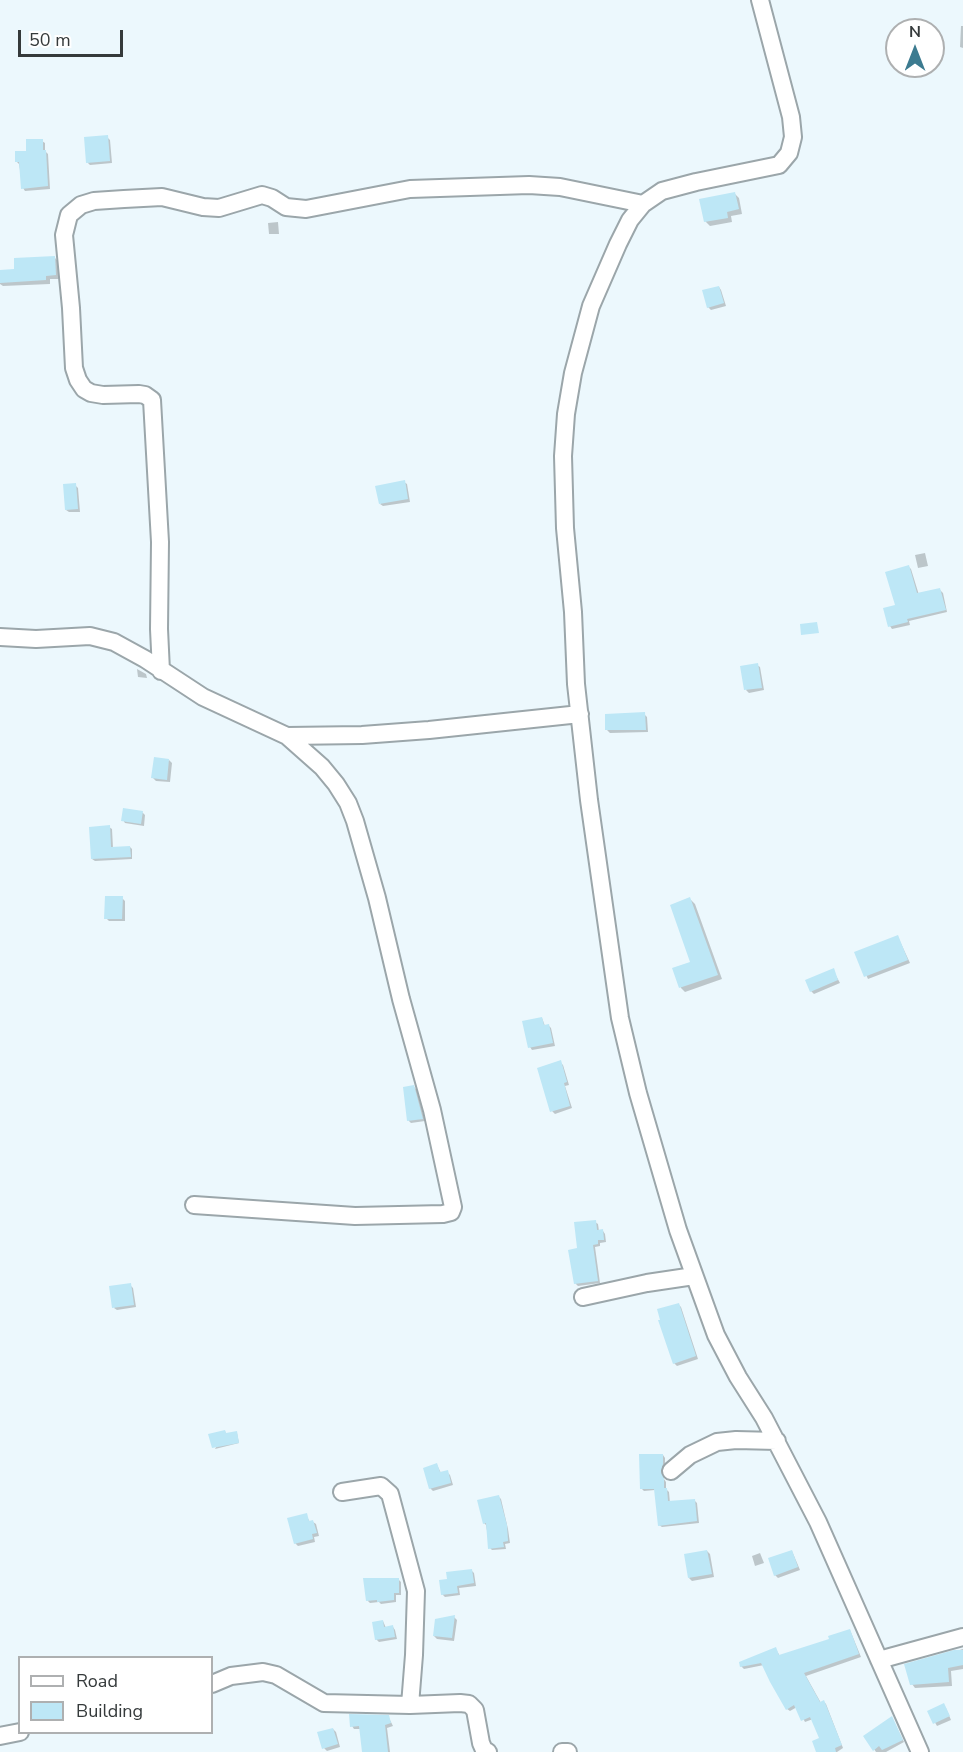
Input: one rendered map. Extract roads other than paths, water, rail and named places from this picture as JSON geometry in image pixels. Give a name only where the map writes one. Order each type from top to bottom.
[{"type":"street","points":[[760,0],[791,117],[793,137],[789,153],[779,165],[662,191],[643,204],[630,220],[591,306],[573,373],[566,414],[563,456],[565,528],[580,714],[589,800],[620,1018],[661,1175],[716,1335],[777,1442],[818,1522],[917,1751]]},
{"type":"street","points":[[161,671],[160,542],[152,400],[140,394],[91,393],[84,389],[78,380],[74,368],[64,235],[69,214],[81,205],[94,201],[124,199],[162,197],[203,207],[219,208],[262,195],[286,207],[306,209],[410,189],[529,185],[560,187],[643,204]]},
{"type":"street","points":[[0,637],[36,639],[90,636],[114,642],[145,659],[203,697],[287,736],[322,767],[336,784],[352,812],[377,898],[401,999],[432,1110],[453,1207],[451,1212],[355,1216],[194,1205]]},
{"type":"street","points":[[287,736],[362,735],[418,731],[580,714]]},
{"type":"street","points":[[583,1297],[647,1283],[694,1276]]},
{"type":"street","points":[[671,1471],[690,1455],[717,1442],[736,1440],[777,1442]]},
{"type":"street","points":[[342,1492],[381,1486],[390,1494],[416,1591],[410,1705]]},
{"type":"street","points":[[879,1660],[963,1637]]},
{"type":"street","points":[[213,1684],[231,1676],[263,1672],[276,1675],[324,1703],[410,1705],[460,1702],[469,1704],[475,1710],[481,1743],[484,1750],[488,1752]]},
{"type":"street","points":[[0,1736],[18,1732]]},
{"type":"street","points":[[562,1752],[568,1752]]}]
